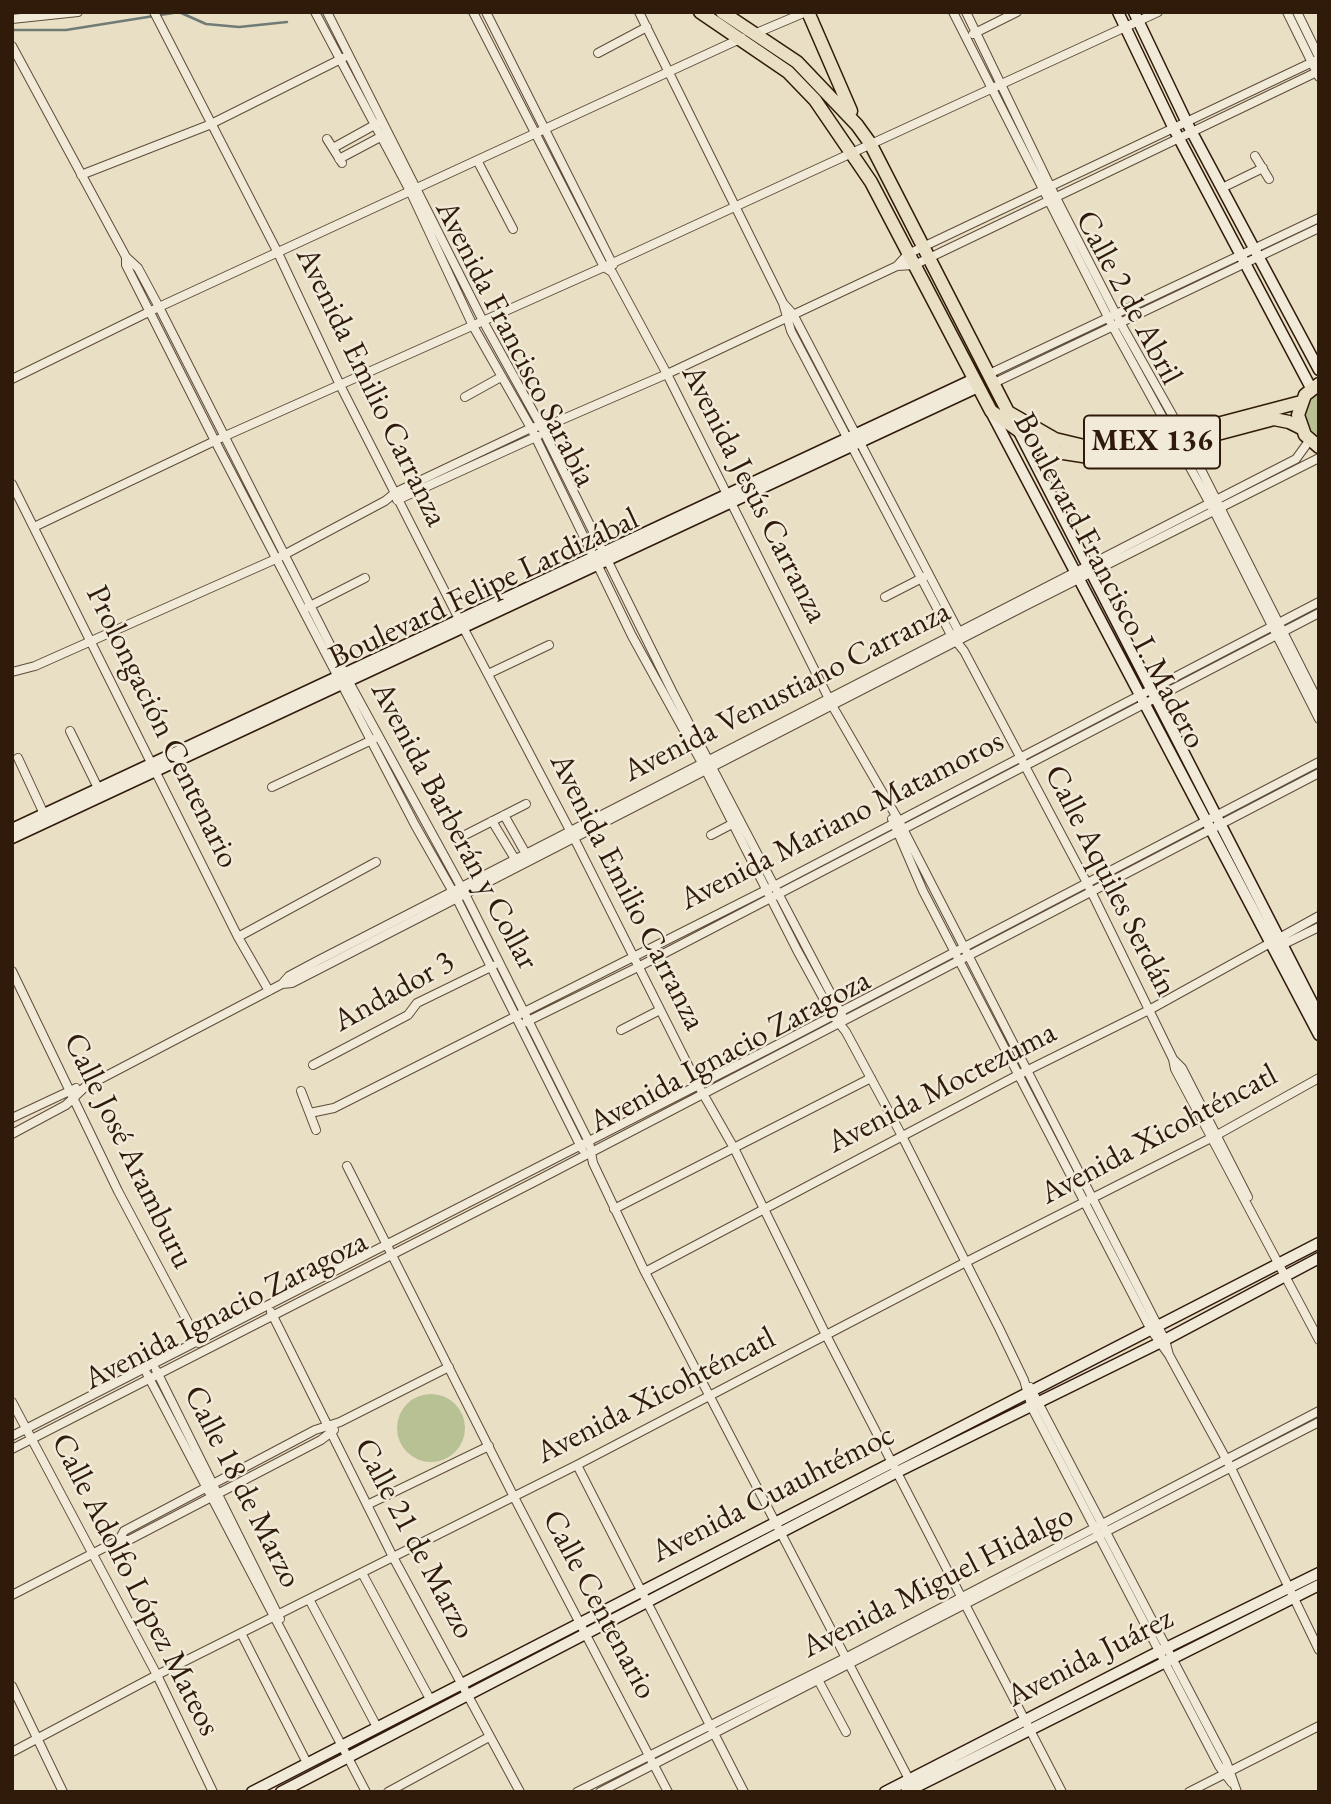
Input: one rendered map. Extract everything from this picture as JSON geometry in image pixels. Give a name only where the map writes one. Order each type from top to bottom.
[{"type":"main road","name":"MEX 136","points":[[700,12],[788,72],[816,100],[852,151]]},
{"type":"main road","points":[[722,12],[797,62],[857,125]]},
{"type":"main road","points":[[807,12],[857,125]]},
{"type":"main road","points":[[1118,12],[1176,132],[1315,386],[1301,402],[1301,428],[1314,444]]},
{"type":"main road","points":[[1136,17],[1189,127],[1319,370]]},
{"type":"main road","name":"Boulevard Francisco I. Madero","points":[[857,125],[870,143],[1008,412],[1040,468],[1083,572]]},
{"type":"main road","name":"Boulevard Francisco I. Madero","points":[[852,151],[991,411],[1083,572],[1319,1035]]},
{"type":"main road","name":"Boulevard Felipe Lardizábal","points":[[12,829],[403,652],[976,383]]},
{"type":"main road","name":"MEX 136","points":[[991,411],[1018,430],[1058,452],[1115,461],[1301,402]]},
{"type":"main road","name":"MEX 136","points":[[1008,412],[1055,439],[1101,450],[1182,440],[1274,419],[1301,428]]},
{"type":"main road","points":[[1040,468],[1046,456],[1058,452]]},
{"type":"main road","name":"Boulevard Felipe Lardizábal","points":[[12,838],[98,788],[155,766]]},
{"type":"main road","name":"Boulevard Francisco I. Madero","points":[[1273,945],[1319,1016]]},
{"type":"main road","name":"Avenida Cuauhtémoc","points":[[281,1792],[781,1533],[1030,1393],[1319,1243]]},
{"type":"main road","name":"Avenida Cuauhtémoc","points":[[252,1792],[775,1521],[1036,1406],[1319,1258]]},
{"type":"main road","name":"Avenida Juárez","points":[[1291,1594],[1319,1573]]},
{"type":"main road","name":"Avenida Juárez","points":[[885,1792],[911,1788],[976,1751],[1165,1654],[1291,1594],[1319,1585]]},
{"type":"street","points":[[12,19],[79,12]]},
{"type":"street","name":"Avenida Emilio Carranza","points":[[154,12],[209,125],[278,253],[340,385],[701,1090],[734,1148],[826,1335],[966,1600],[1062,1792]]},
{"type":"street","name":"Avenida Francisco Sarabia","points":[[315,12],[339,60],[379,123]]},
{"type":"street","name":"Avenida Francisco Sarabia","points":[[327,12],[385,135],[540,424],[632,636],[669,693],[801,949],[902,1136],[1036,1406],[1235,1788]]},
{"type":"street","name":"Avenida Jesús Carranza","points":[[473,12],[614,263]]},
{"type":"street","name":"Avenida Jesús Carranza","points":[[486,12],[608,270],[667,374],[727,499],[891,813],[927,889],[992,1010],[1154,1328],[1229,1464],[1319,1650]]},
{"type":"street","name":"Calle Aquiles Serdán","points":[[639,12],[671,72],[789,316],[1018,758],[1089,887],[1173,1059],[1175,1069],[1214,1136],[1319,1339]]},
{"type":"street","points":[[12,379],[155,309],[478,162],[741,38],[792,15],[807,12]]},
{"type":"street","name":"Calle 2 de Abril","points":[[953,12],[997,85]]},
{"type":"street","name":"Calle 2 de Abril","points":[[966,12],[997,85],[1049,193],[1115,321],[1182,440],[1318,715]]},
{"type":"street","points":[[966,37],[1017,12]]},
{"type":"street","points":[[36,526],[219,439],[483,321],[608,270],[614,263],[734,206],[1125,27],[1136,17],[1158,12]]},
{"type":"street","points":[[1253,96],[1318,73],[1316,60],[1291,13]]},
{"type":"street","points":[[598,53],[647,27]]},
{"type":"street","name":"Avenida Barberán y Collar","points":[[12,46],[126,257],[138,268],[155,309],[219,439],[250,494],[343,679],[419,823],[524,1011],[553,1079],[645,1272],[848,1661],[911,1788]]},
{"type":"street","points":[[81,175],[209,125],[348,55]]},
{"type":"street","points":[[12,672],[35,666],[282,556],[385,501],[454,477],[531,428],[554,423],[667,374],[1189,127],[1253,96],[1316,60]]},
{"type":"street","points":[[332,148],[379,123]]},
{"type":"street","points":[[327,139],[340,161],[385,135]]},
{"type":"street","points":[[1255,156],[1269,179]]},
{"type":"street","points":[[478,162],[513,229]]},
{"type":"street","points":[[1222,188],[1263,168]]},
{"type":"street","name":"Avenida Francisco Sarabia","points":[[415,191],[474,326],[600,559]]},
{"type":"street","points":[[991,379],[1180,290],[1319,218]]},
{"type":"street","points":[[1257,252],[1319,228]]},
{"type":"street","points":[[465,397],[501,377]]},
{"type":"street","points":[[398,496],[449,467],[536,437],[554,423]]},
{"type":"street","name":"Avenida Venustiano Carranza","points":[[13,1117],[72,1089],[85,1087],[282,984],[289,976],[370,939],[636,804],[890,665],[1083,572],[1157,540],[1296,459],[1314,444]]},
{"type":"street","name":"Avenida Venustiano Carranza","points":[[1083,572],[1152,532],[1319,458]]},
{"type":"street","points":[[449,467],[454,477]]},
{"type":"street","name":"Prolongación Centenario","points":[[12,484],[16,501],[36,526],[238,937],[269,990]]},
{"type":"street","points":[[1152,532],[1157,540]]},
{"type":"street","points":[[886,597],[926,576]]},
{"type":"street","points":[[307,607],[365,578]]},
{"type":"street","name":"Avenida Venustiano Carranza","points":[[708,766],[775,737],[895,673],[960,642],[1023,602]]},
{"type":"street","name":"Avenida Mariano Matamoros","points":[[1277,630],[1319,602]]},
{"type":"street","name":"Avenida Mariano Matamoros","points":[[957,795],[1023,767],[1195,667],[1319,613]]},
{"type":"street","points":[[488,674],[549,645]]},
{"type":"street","name":"Avenida Mariano Matamoros","points":[[310,1113],[334,1108],[524,1011],[638,967],[772,892],[957,795],[1018,758],[1147,697],[1199,676],[1234,652]]},
{"type":"street","points":[[914,653],[919,662]]},
{"type":"street","points":[[890,665],[895,673]]},
{"type":"street","points":[[1195,667],[1199,676]]},
{"type":"street","name":"Calle 2 de Abril","points":[[1301,677],[1319,703]]},
{"type":"street","points":[[771,728],[775,737]]},
{"type":"street","points":[[70,731],[98,788]]},
{"type":"street","points":[[272,788],[375,739]]},
{"type":"street","points":[[18,758],[52,813]]},
{"type":"street","name":"Avenida Ignacio Zaragoza","points":[[1289,783],[1319,762]]},
{"type":"street","name":"Avenida Ignacio Zaragoza","points":[[12,1448],[390,1254],[1211,822],[1289,783],[1319,773]]},
{"type":"street","points":[[467,834],[526,804]]},
{"type":"street","points":[[504,815],[526,854]]},
{"type":"street","points":[[492,821],[515,859]]},
{"type":"street","points":[[711,835],[736,822]]},
{"type":"street","name":"Avenida Venustiano Carranza","points":[[459,893],[515,859],[572,835]]},
{"type":"street","points":[[238,937],[376,862]]},
{"type":"street","name":"Avenida Mariano Matamoros","points":[[520,1025],[632,956],[772,892]]},
{"type":"street","name":"Avenida Barberán y Collar","points":[[459,893],[490,967],[520,1025],[553,1079]]},
{"type":"street","name":"Avenida Moctezuma","points":[[645,1272],[1023,1072],[1273,945],[1319,916]]},
{"type":"street","points":[[700,923],[704,932]]},
{"type":"street","name":"Avenida Moctezuma","points":[[1273,945],[1319,927]]},
{"type":"street","name":"Andador 3","points":[[313,1065],[408,1015],[417,1003],[499,963]]},
{"type":"street","name":"Calle José Aramburu","points":[[12,971],[72,1089],[118,1191],[203,1351]]},
{"type":"street","points":[[621,1030],[660,1010]]},
{"type":"street","points":[[614,1209],[871,1078]]},
{"type":"street","name":"Avenida Xicohténcatl","points":[[12,1752],[157,1675],[577,1465],[964,1262],[1214,1136],[1319,1078]]},
{"type":"street","name":"Avenida Venustiano Carranza","points":[[16,1132],[76,1098],[85,1087]]},
{"type":"street","points":[[301,1091],[316,1130]]},
{"type":"street","points":[[13,1117],[16,1132]]},
{"type":"street","name":"Avenida Ignacio Zaragoza","points":[[12,1436],[385,1245],[586,1149]]},
{"type":"street","name":"Calle Centenario","points":[[347,1166],[514,1497],[582,1622],[668,1792]]},
{"type":"street","points":[[321,1278],[326,1287]]},
{"type":"street","name":"Calle 21 de Marzo","points":[[268,1306],[393,1557],[520,1792]]},
{"type":"street","name":"Calle 18 de Marzo","points":[[153,1364],[154,1376],[207,1493],[276,1617]]},
{"type":"street","points":[[12,1595],[119,1540],[124,1531],[169,1513],[449,1367]]},
{"type":"street","name":"Calle 18 de Marzo","points":[[144,1369],[154,1376],[216,1488],[276,1617],[366,1792]]},
{"type":"street","points":[[95,1394],[100,1403]]},
{"type":"street","name":"Calle Adolfo López Mateos","points":[[12,1402],[157,1675],[213,1792]]},
{"type":"street","name":"Avenida Miguel Hidalgo","points":[[577,1792],[596,1789],[715,1733],[816,1677],[1229,1464],[1319,1411]]},
{"type":"street","name":"Avenida Miguel Hidalgo","points":[[1229,1464],[1319,1422]]},
{"type":"street","points":[[367,1506],[489,1447]]},
{"type":"street","points":[[577,1465],[744,1792]]},
{"type":"street","points":[[362,1573],[430,1699]]},
{"type":"street","points":[[309,1599],[377,1727]]},
{"type":"street","points":[[241,1633],[307,1763]]},
{"type":"street","points":[[816,1677],[846,1732]]},
{"type":"street","name":"Avenida Miguel Hidalgo","points":[[596,1789],[650,1755],[710,1724],[816,1677]]},
{"type":"street","points":[[12,1686],[63,1792]]},
{"type":"street","points":[[746,1706],[750,1715]]},
{"type":"street","points":[[1189,1792],[1319,1727]]},
{"type":"street","points":[[388,1792],[489,1737]]},
{"type":"green space","points":[[1319,392],[1319,437],[1307,426],[1304,418],[1307,402]]},
{"type":"green space","points":[[424,1394],[438,1394],[450,1399],[460,1409],[465,1428],[460,1447],[450,1457],[438,1462],[424,1462],[412,1457],[402,1447],[397,1435],[397,1421],[402,1409],[412,1399]]},
{"type":"waterway","points":[[12,30],[66,30],[179,12],[206,24],[239,27],[287,22]]}]
